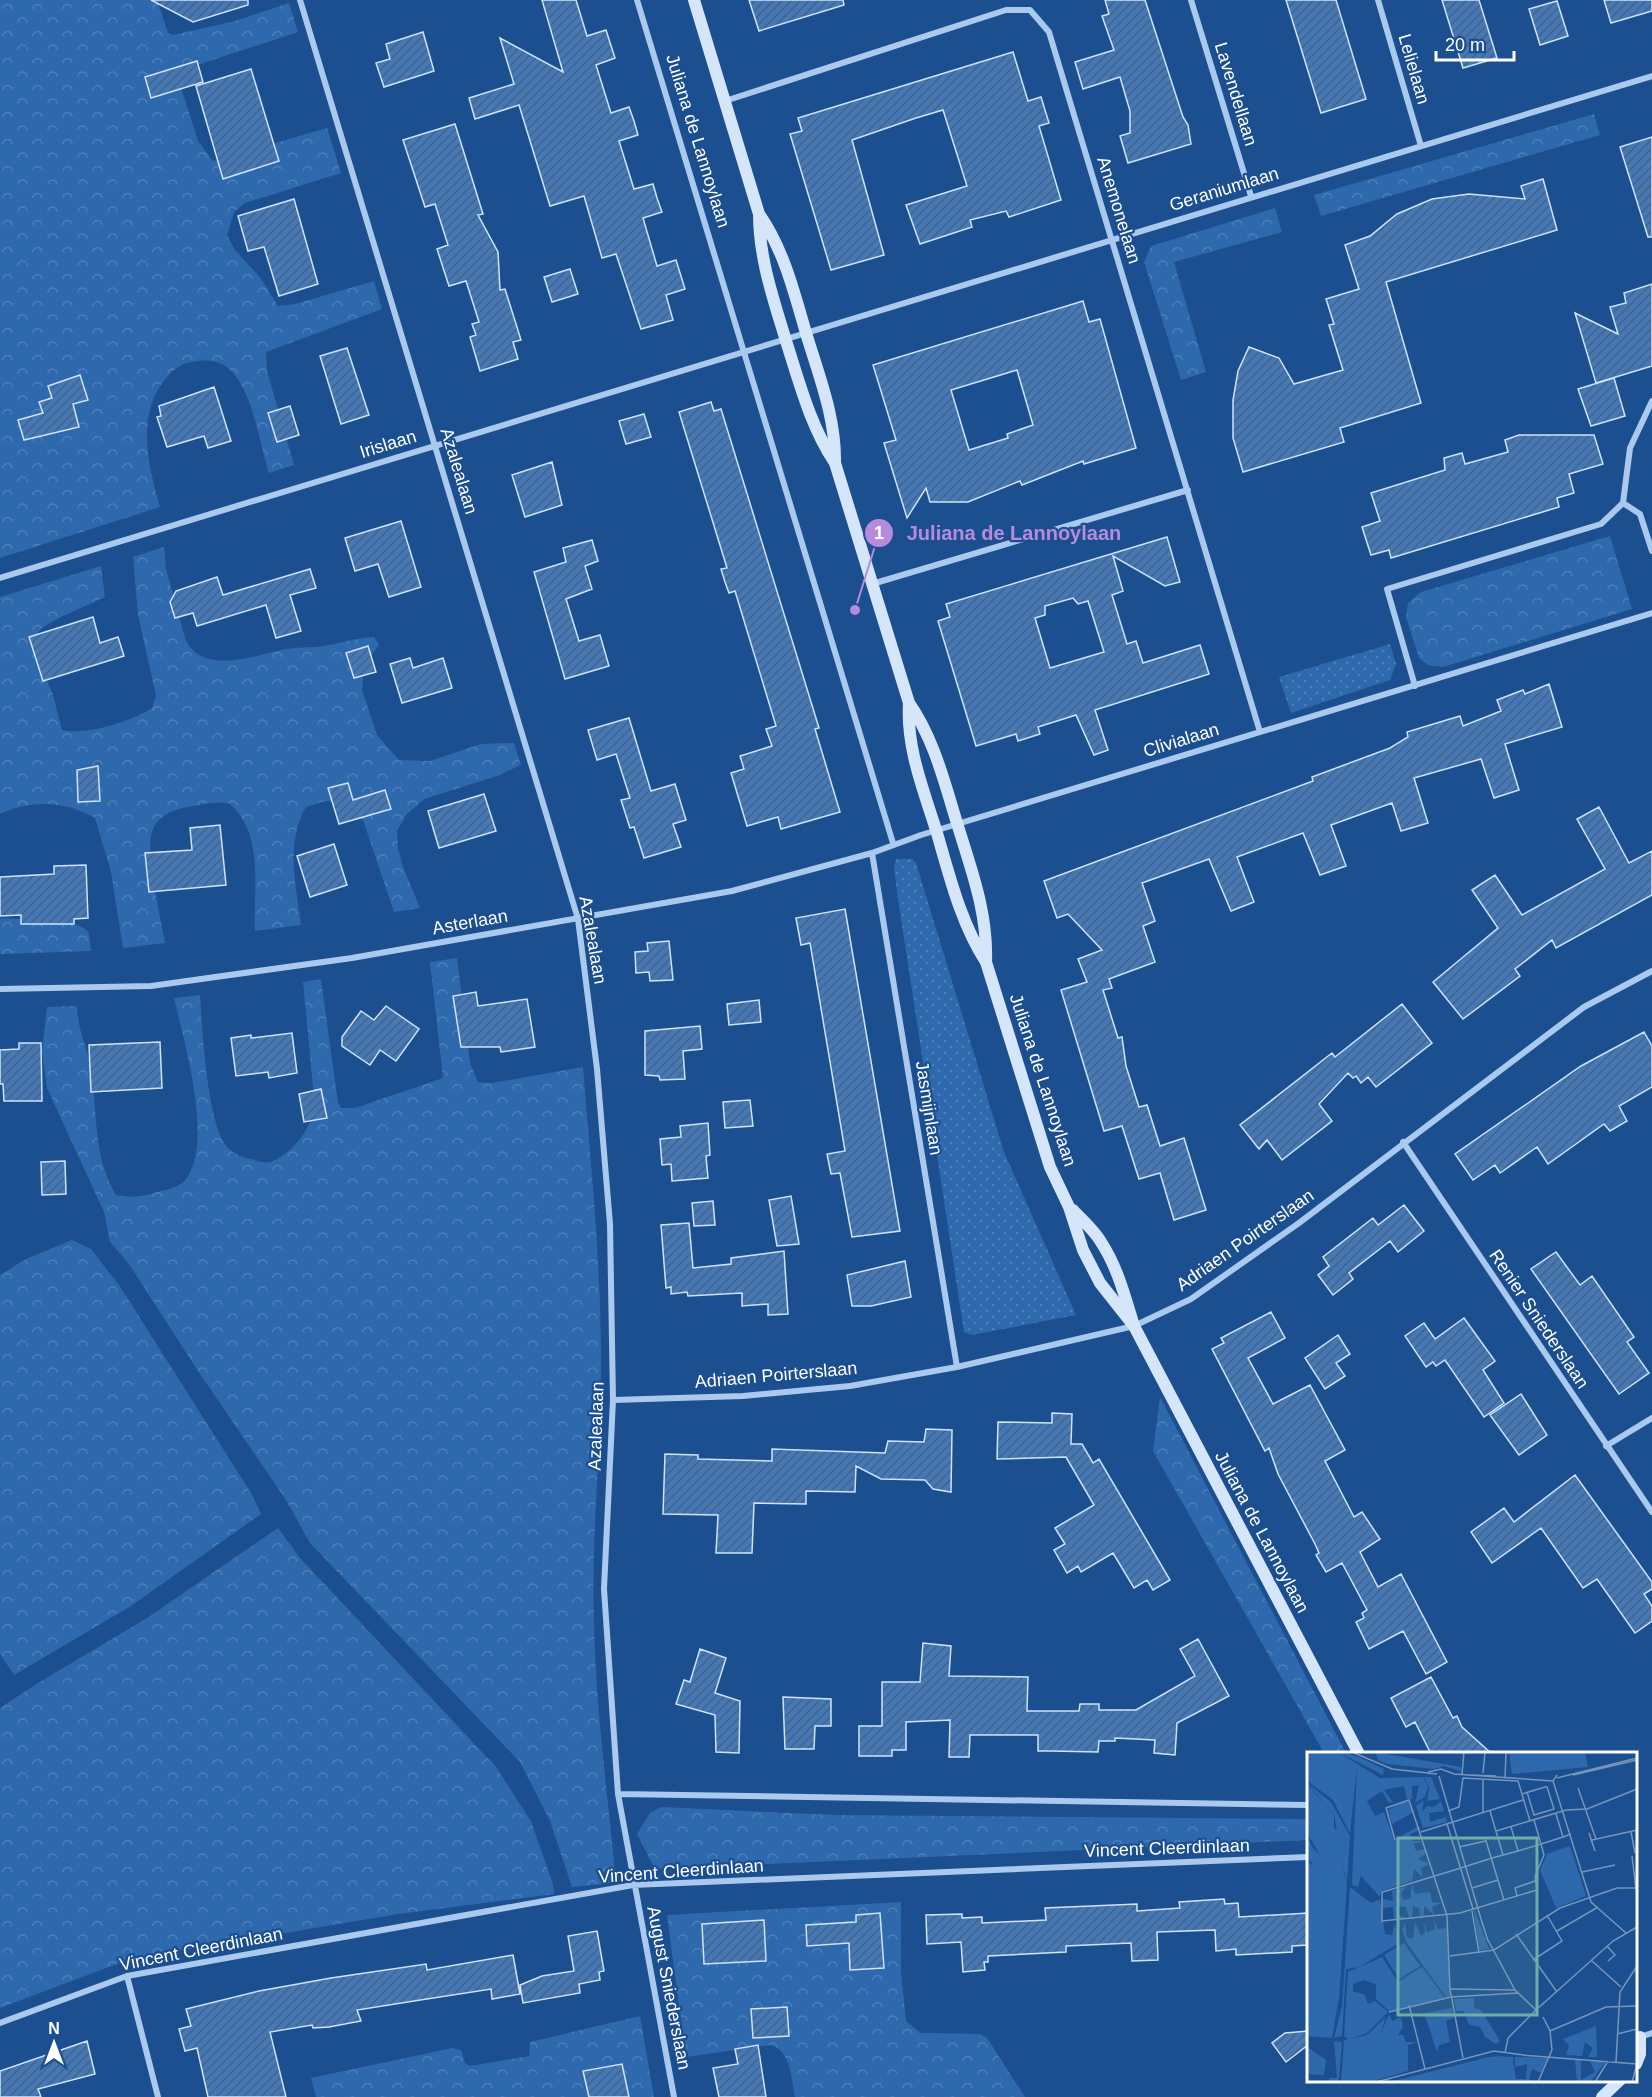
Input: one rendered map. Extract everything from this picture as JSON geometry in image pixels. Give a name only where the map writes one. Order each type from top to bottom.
[{"type":"street","name":"Azalealaan","points":[[300,0],[578,919],[597,1070],[610,1224],[613,1400],[604,1589],[618,1794],[633,1885]]},
{"type":"street","name":"Juliana de Lannoylaan","points":[[637,0],[893,843]]},
{"type":"street","name":"Juliana de Lannoylaan","points":[[694,0],[759,214],[759,236],[767,281],[806,406],[821,442],[835,463],[909,703],[921,720],[933,747],[957,824],[981,904],[987,934],[986,962]]},
{"type":"street","name":"Lavendellaan","points":[[1191,0],[1251,196]]},
{"type":"street","name":"Lelielaan","points":[[1378,0],[1421,146]]},
{"type":"street","name":"Anemonelaan","points":[[724,101],[1006,10],[1030,10],[1049,32],[1260,732]]},
{"type":"street","name":"Geraniumlaan","points":[[786,340],[1112,238],[1652,76]]},
{"type":"street","name":"Juliana de Lannoylaan","points":[[759,214],[772,232],[783,258],[836,437],[835,463]]},
{"type":"street","name":"Irislaan","points":[[0,578],[786,340]]},
{"type":"street","points":[[1415,686],[1387,590],[1601,524],[1623,503],[1630,448],[1652,401]]},
{"type":"street","points":[[873,584],[1188,490]]},
{"type":"street","points":[[1623,503],[1640,513],[1652,551]]},
{"type":"street","name":"Clivialaan","points":[[936,830],[1652,613]]},
{"type":"street","name":"Juliana de Lannoylaan","points":[[909,703],[908,726],[913,754],[958,905],[974,944],[986,962],[1050,1167],[1070,1207],[1083,1250],[1100,1283],[1134,1326]]},
{"type":"street","name":"Asterlaan","points":[[0,989],[151,986],[352,958],[732,891],[872,853],[893,843],[936,830]]},
{"type":"street","name":"Jasmijnlaan","points":[[872,853],[957,1367]]},
{"type":"street","name":"Adriaen Poirterslaan","points":[[613,1400],[743,1396],[850,1386],[957,1367],[1134,1326],[1201,1292],[1299,1223],[1584,1007],[1652,970]]},
{"type":"street","name":"Renier Sniederslaan","points":[[1403,1142],[1652,1512]]},
{"type":"street","name":"Juliana de Lannoylaan","points":[[1070,1207],[1100,1240],[1117,1272],[1134,1326],[1358,1752]]},
{"type":"street","points":[[1606,1446],[1652,1418]]},
{"type":"street","points":[[618,1794],[1307,1805]]},
{"type":"street","name":"Vincent Cleerdinlaan","points":[[0,2023],[127,1976],[633,1885],[1307,1857]]},
{"type":"street","name":"August Sniederslaan","points":[[633,1885],[674,2097]]},
{"type":"street","points":[[127,1976],[158,2097]]},
{"type":"street","points":[[1637,2060],[1640,2054],[1641,2033]]},
{"type":"street","points":[[1602,2097],[1618,2082]]},
{"type":"green space","points":[[0,0],[157,0],[168,33],[173,35],[235,21],[289,3],[298,32],[185,69],[180,84],[198,141],[213,161],[327,128],[341,173],[245,203],[234,212],[227,235],[235,250],[260,277],[278,306],[295,304],[374,281],[382,309],[266,352],[267,371],[294,465],[269,473],[251,408],[241,383],[230,370],[213,361],[184,364],[167,377],[157,391],[148,423],[149,457],[160,507],[0,558]]},
{"type":"green space","points":[[1594,114],[1600,135],[1321,216],[1314,195]]},
{"type":"green space","points":[[1275,208],[1282,232],[1174,262],[1206,372],[1181,380],[1144,262],[1151,246]]},
{"type":"green space","points":[[1610,536],[1632,609],[1443,667],[1428,665],[1419,658],[1406,617],[1408,603],[1421,592]]},
{"type":"green space","points":[[164,547],[166,569],[185,638],[193,650],[203,657],[230,660],[286,649],[324,646],[374,637],[379,645],[364,665],[362,690],[377,735],[399,760],[430,761],[481,744],[514,743],[521,765],[497,776],[424,799],[406,815],[397,831],[398,848],[403,867],[420,908],[394,912],[363,820],[338,802],[325,801],[306,807],[296,835],[294,864],[301,925],[255,931],[255,864],[248,831],[241,817],[230,804],[209,803],[172,812],[154,826],[150,842],[151,855],[154,886],[165,943],[123,948],[111,872],[95,818],[72,808],[48,804],[24,806],[0,814],[0,597],[101,566],[105,597],[43,627],[35,636],[34,648],[53,695],[62,730],[83,731],[109,726],[152,708],[156,696],[138,615],[133,557]]},
{"type":"green space","points":[[1390,644],[1396,664],[1390,680],[1291,713],[1279,677]]},
{"type":"green space","points":[[896,859],[912,859],[916,863],[1004,1152],[1076,1315],[972,1335],[964,1332],[897,892],[894,866]]},
{"type":"green space","points":[[0,918],[47,920],[83,927],[88,932],[91,951],[0,954]]},
{"type":"green space","points":[[457,958],[470,1063],[478,1082],[492,1083],[583,1067],[601,1325],[601,1395],[593,1593],[595,1657],[615,1871],[612,1883],[572,1887],[550,1821],[520,1762],[310,1543],[286,1500],[196,1368],[129,1264],[110,1242],[104,1212],[47,1088],[42,1052],[47,1007],[77,1006],[80,1028],[90,1064],[99,1148],[108,1180],[116,1195],[142,1196],[180,1184],[186,1179],[194,1163],[197,1117],[190,1064],[174,998],[200,995],[210,1095],[219,1132],[227,1147],[236,1154],[268,1163],[288,1152],[300,1140],[315,1109],[303,982],[321,979],[338,1103],[341,1108],[355,1108],[443,1078],[430,962]]},
{"type":"green space","points":[[72,1240],[91,1249],[121,1288],[251,1493],[261,1514],[131,1606],[14,1675],[0,1654],[0,1275],[26,1259]]},
{"type":"green space","points":[[1160,1397],[1345,1752],[1323,1752],[1153,1451]]},
{"type":"green space","points":[[278,1528],[301,1559],[496,1767],[531,1821],[553,1884],[554,1894],[398,1914],[130,1959],[0,2008],[0,1708],[147,1618]]},
{"type":"green space","points":[[661,1807],[835,1815],[1307,1819],[1307,1840],[655,1869],[637,1834],[650,1813]]},
{"type":"green space","points":[[901,1902],[901,1972],[906,2021],[921,2033],[980,2034],[987,2038],[1025,2097],[795,2097],[786,2059],[777,2048],[770,2045],[686,2057],[667,1915]]},
{"type":"green space","points":[[640,2016],[654,2097],[316,2097],[311,2078],[452,2048],[461,2050],[465,2063],[470,2066],[529,2056],[530,2042]]},
{"type":"building","points":[[151,0],[248,0],[248,5],[193,22]]},
{"type":"building","points":[[542,0],[576,0],[587,36],[606,30],[615,58],[596,65],[611,113],[629,107],[634,121],[638,135],[619,141],[634,189],[653,184],[662,212],[643,218],[657,266],[676,260],[685,289],[666,295],[673,320],[641,329],[616,254],[602,258],[584,196],[550,206],[519,105],[475,119],[469,98],[514,84],[500,38],[563,72]]},
{"type":"building","points":[[749,0],[843,0],[844,5],[759,31]]},
{"type":"building","points":[[1105,0],[1145,0],[1183,117],[1188,125],[1191,144],[1128,163],[1120,136],[1130,133],[1130,111],[1120,77],[1083,89],[1075,62],[1114,50],[1102,16],[1109,14]]},
{"type":"building","points":[[1286,0],[1336,0],[1366,99],[1321,113]]},
{"type":"building","points":[[1442,0],[1479,0],[1497,58],[1463,68]]},
{"type":"building","points":[[1604,0],[1652,0],[1652,11],[1611,23]]},
{"type":"building","points":[[1557,1],[1568,36],[1540,45],[1529,9]]},
{"type":"building","points":[[423,32],[434,71],[384,87],[376,63],[390,59],[386,44]]},
{"type":"building","points":[[1013,52],[1028,101],[1041,97],[1049,123],[1039,126],[1061,200],[1009,217],[1006,211],[970,220],[972,227],[920,244],[906,205],[967,186],[943,110],[916,118],[852,140],[884,255],[831,270],[790,134],[802,131],[798,118]]},
{"type":"building","points":[[197,61],[203,82],[151,98],[145,77]]},
{"type":"building","points":[[251,69],[279,161],[223,179],[196,86]]},
{"type":"building","points":[[455,124],[483,214],[478,215],[498,252],[500,290],[505,289],[521,340],[513,342],[518,359],[480,371],[470,337],[476,335],[472,324],[479,322],[466,281],[449,286],[437,249],[448,245],[435,204],[425,207],[403,140]]},
{"type":"building","points":[[1652,137],[1652,237],[1648,237],[1620,147]]},
{"type":"building","points":[[1543,179],[1557,230],[1386,282],[1421,403],[1340,428],[1344,442],[1243,472],[1233,438],[1233,400],[1238,371],[1249,347],[1279,358],[1294,384],[1343,370],[1329,325],[1334,324],[1326,299],[1359,289],[1345,245],[1370,236],[1397,214],[1432,199],[1469,194],[1525,199],[1521,186]]},
{"type":"building","points":[[294,199],[318,284],[279,296],[264,247],[248,251],[238,216]]},
{"type":"building","points":[[570,269],[578,294],[552,302],[544,277]]},
{"type":"building","points":[[1652,284],[1652,366],[1596,383],[1575,313],[1618,334],[1610,307],[1626,303],[1624,293]]},
{"type":"building","points":[[1083,301],[1089,322],[1100,319],[1136,448],[1084,464],[1083,461],[1022,485],[1020,481],[968,502],[930,502],[926,488],[907,518],[884,443],[896,440],[873,365]],"holes":[[[1017,370],[1033,425],[1007,434],[1008,438],[969,450],[951,390]]]},
{"type":"building","points":[[347,348],[369,415],[341,424],[320,356]]},
{"type":"building","points":[[80,375],[88,400],[73,404],[79,427],[24,440],[18,420],[43,413],[39,402],[52,398],[48,386]]},
{"type":"building","points":[[1614,378],[1625,416],[1591,426],[1578,389]]},
{"type":"building","points":[[214,387],[231,441],[208,448],[204,436],[167,447],[157,417],[161,416],[159,406]]},
{"type":"building","points":[[711,402],[714,411],[721,409],[819,728],[815,729],[840,812],[781,829],[778,817],[747,826],[731,773],[744,769],[740,756],[772,746],[766,729],[776,726],[735,591],[729,593],[725,582],[721,569],[727,568],[679,412]]},
{"type":"building","points":[[290,406],[299,435],[277,442],[268,413]]},
{"type":"building","points":[[644,414],[651,437],[626,444],[619,421]]},
{"type":"building","points":[[1519,435],[1594,435],[1603,464],[1569,474],[1574,493],[1557,498],[1559,507],[1391,558],[1389,550],[1371,555],[1362,527],[1380,521],[1371,493],[1445,470],[1444,458],[1462,453],[1465,464],[1508,452],[1505,440]]},
{"type":"building","points":[[552,462],[562,505],[525,517],[512,475]]},
{"type":"building","points":[[401,521],[421,587],[389,597],[378,564],[355,571],[345,538]]},
{"type":"building","points":[[1167,537],[1180,582],[1165,586],[1113,556],[1123,591],[1112,595],[1127,644],[1136,641],[1143,663],[1200,645],[1209,674],[1095,710],[1108,750],[1094,755],[1076,715],[1038,727],[1040,734],[1018,741],[1016,734],[976,746],[938,621],[950,617],[946,604]],"holes":[[[1073,598],[1078,604],[1088,601],[1104,652],[1050,668],[1035,618],[1045,615],[1045,606]]]},
{"type":"building","points":[[592,540],[598,561],[585,566],[592,589],[566,599],[579,641],[600,635],[609,666],[565,679],[534,572],[566,562],[563,548]]},
{"type":"building","points":[[310,569],[316,588],[290,595],[301,631],[276,638],[266,605],[197,626],[193,613],[175,618],[170,602],[176,591],[217,577],[223,595]]},
{"type":"building","points":[[93,617],[100,643],[118,637],[124,656],[43,681],[29,637]]},
{"type":"building","points":[[368,646],[376,672],[354,678],[346,653]]},
{"type":"building","points":[[410,658],[413,668],[443,658],[452,688],[402,703],[390,664]]},
{"type":"building","points":[[1549,684],[1562,727],[1505,744],[1519,790],[1494,798],[1481,759],[1414,778],[1428,823],[1401,831],[1392,803],[1331,825],[1346,866],[1320,875],[1303,833],[1237,857],[1254,902],[1231,911],[1209,859],[1142,883],[1155,921],[1143,926],[1155,962],[1109,979],[1112,988],[1103,990],[1118,1038],[1122,1037],[1126,1066],[1139,1107],[1147,1105],[1160,1146],[1184,1138],[1206,1210],[1174,1220],[1160,1173],[1139,1179],[1122,1126],[1104,1131],[1061,990],[1087,982],[1078,959],[1102,950],[1068,914],[1057,918],[1044,881],[1313,781],[1312,777],[1390,748],[1408,737],[1407,732],[1460,716],[1463,726],[1501,711],[1497,700],[1523,690],[1525,694]]},
{"type":"building","points":[[629,718],[651,791],[675,784],[686,820],[673,824],[681,847],[644,858],[634,827],[630,828],[621,800],[630,798],[616,754],[597,760],[588,730]]},
{"type":"building","points":[[98,766],[100,801],[78,802],[77,770]]},
{"type":"building","points":[[348,783],[353,800],[385,790],[391,809],[339,824],[328,788]]},
{"type":"building","points":[[484,794],[496,831],[439,848],[428,811]]},
{"type":"building","points":[[1599,807],[1629,863],[1652,851],[1652,895],[1556,948],[1552,940],[1515,969],[1520,976],[1463,1019],[1433,982],[1498,928],[1472,890],[1495,875],[1522,915],[1605,869],[1577,819]]},
{"type":"building","points":[[220,825],[226,885],[149,892],[145,853],[192,850],[190,828]]},
{"type":"building","points":[[334,844],[347,885],[310,897],[297,856]]},
{"type":"building","points":[[86,865],[88,918],[74,919],[74,924],[21,924],[21,915],[0,916],[0,877],[54,874],[54,866]]},
{"type":"building","points":[[845,909],[900,1231],[852,1237],[840,1173],[831,1174],[827,1154],[845,1151],[810,943],[801,945],[796,918]]},
{"type":"building","points":[[669,941],[673,980],[650,981],[649,972],[636,973],[635,952],[648,951],[647,943]]},
{"type":"building","points":[[476,992],[478,1006],[527,999],[535,1047],[501,1052],[500,1047],[461,1047],[453,996]]},
{"type":"building","points":[[759,1000],[761,1022],[729,1025],[727,1004]]},
{"type":"building","points":[[1402,1004],[1432,1043],[1376,1087],[1368,1077],[1361,1083],[1356,1076],[1353,1078],[1348,1073],[1319,1104],[1332,1121],[1282,1160],[1267,1140],[1259,1149],[1240,1125],[1332,1053],[1335,1057]]},
{"type":"building","points":[[386,1006],[419,1029],[396,1061],[380,1050],[370,1065],[342,1046],[342,1037],[361,1011],[374,1020]]},
{"type":"building","points":[[700,1026],[702,1049],[683,1051],[685,1079],[660,1080],[659,1076],[645,1075],[645,1031]]},
{"type":"building","points":[[1644,1032],[1652,1046],[1652,1087],[1619,1106],[1627,1121],[1610,1131],[1604,1124],[1548,1164],[1537,1147],[1500,1173],[1495,1165],[1473,1180],[1455,1154],[1581,1066]]},
{"type":"building","points":[[292,1033],[297,1073],[269,1078],[268,1072],[236,1076],[231,1038]]},
{"type":"building","points":[[160,1042],[162,1088],[91,1092],[89,1045]]},
{"type":"building","points":[[19,1043],[41,1043],[42,1101],[4,1101],[3,1084],[0,1084],[0,1050],[19,1049]]},
{"type":"building","points":[[321,1089],[327,1118],[304,1122],[299,1094]]},
{"type":"building","points":[[750,1100],[753,1126],[725,1128],[723,1102]]},
{"type":"building","points":[[708,1123],[710,1155],[706,1156],[708,1178],[672,1181],[671,1164],[662,1165],[660,1139],[681,1137],[680,1126]]},
{"type":"building","points":[[65,1161],[66,1194],[42,1195],[41,1162]]},
{"type":"building","points":[[791,1196],[799,1244],[777,1246],[769,1200]]},
{"type":"building","points":[[713,1201],[715,1225],[694,1226],[692,1203]]},
{"type":"building","points":[[1404,1205],[1424,1231],[1398,1252],[1390,1241],[1349,1273],[1353,1279],[1333,1295],[1318,1275],[1329,1266],[1323,1257],[1373,1218],[1378,1225]]},
{"type":"building","points":[[689,1223],[693,1268],[731,1264],[731,1258],[784,1251],[788,1314],[768,1315],[768,1304],[742,1306],[742,1293],[688,1296],[687,1292],[671,1294],[671,1287],[666,1288],[661,1225]]},
{"type":"building","points":[[1556,1252],[1580,1285],[1592,1276],[1634,1337],[1627,1342],[1649,1373],[1619,1394],[1531,1269]]},
{"type":"building","points":[[905,1261],[911,1297],[871,1306],[852,1306],[847,1275]]},
{"type":"building","points":[[1271,1312],[1285,1338],[1248,1358],[1273,1404],[1310,1385],[1345,1450],[1325,1461],[1354,1517],[1362,1512],[1380,1539],[1360,1552],[1378,1587],[1401,1574],[1447,1662],[1426,1674],[1403,1631],[1369,1649],[1356,1622],[1364,1618],[1362,1613],[1367,1610],[1342,1563],[1326,1572],[1316,1555],[1319,1553],[1315,1544],[1278,1474],[1269,1448],[1265,1451],[1212,1349],[1224,1343],[1221,1338]]},
{"type":"building","points":[[1464,1318],[1495,1361],[1483,1370],[1504,1403],[1484,1417],[1445,1360],[1436,1366],[1433,1362],[1426,1367],[1405,1336],[1424,1323],[1435,1339]]},
{"type":"building","points":[[1338,1335],[1350,1354],[1336,1363],[1345,1376],[1325,1389],[1305,1358]]},
{"type":"building","points":[[1521,1394],[1547,1435],[1519,1455],[1490,1415]]},
{"type":"building","points":[[1052,1413],[1072,1414],[1071,1444],[1082,1444],[1093,1463],[1099,1459],[1170,1580],[1153,1590],[1147,1580],[1134,1588],[1113,1553],[1081,1572],[1078,1566],[1067,1573],[1054,1550],[1065,1544],[1055,1528],[1094,1505],[1066,1457],[997,1459],[998,1422],[1052,1423]]},
{"type":"building","points":[[926,1429],[952,1430],[951,1492],[933,1489],[925,1480],[881,1479],[856,1466],[855,1492],[806,1491],[806,1504],[754,1503],[752,1553],[716,1553],[718,1515],[663,1514],[665,1454],[698,1455],[698,1459],[772,1461],[772,1449],[885,1453],[888,1441],[924,1442]]},
{"type":"building","points":[[1575,1475],[1652,1582],[1652,1589],[1644,1594],[1652,1606],[1652,1621],[1635,1633],[1597,1579],[1583,1588],[1541,1528],[1492,1563],[1471,1532],[1504,1508],[1514,1522]]},
{"type":"building","points":[[1198,1639],[1229,1696],[1177,1723],[1175,1755],[1154,1753],[1155,1740],[1115,1738],[1115,1741],[1099,1741],[1098,1752],[1038,1751],[1038,1735],[970,1735],[969,1757],[949,1757],[950,1720],[906,1722],[906,1750],[892,1750],[892,1756],[859,1756],[859,1726],[882,1726],[882,1682],[920,1682],[923,1643],[951,1646],[949,1676],[1028,1677],[1027,1711],[1079,1711],[1080,1704],[1099,1704],[1099,1710],[1136,1710],[1195,1676],[1180,1649]]},
{"type":"building","points":[[700,1649],[726,1658],[715,1693],[740,1701],[739,1753],[716,1752],[715,1715],[676,1704],[684,1680],[690,1682]]},
{"type":"building","points":[[1431,1677],[1453,1718],[1457,1716],[1462,1727],[1490,1752],[1430,1752],[1415,1722],[1406,1727],[1391,1698]]},
{"type":"building","points":[[783,1697],[831,1699],[831,1726],[815,1726],[814,1749],[785,1749]]},
{"type":"building","points":[[1224,1899],[1225,1904],[1238,1903],[1239,1917],[1307,1913],[1307,1945],[1292,1946],[1292,1952],[1236,1955],[1236,1949],[1216,1951],[1215,1930],[1157,1932],[1158,1960],[1132,1961],[1131,1943],[1066,1946],[1066,1952],[988,1956],[988,1962],[984,1962],[985,1970],[963,1972],[961,1942],[927,1944],[926,1915],[962,1914],[962,1918],[982,1917],[982,1923],[1046,1920],[1045,1908],[1137,1904],[1137,1911],[1180,1908],[1179,1902]]},
{"type":"building","points":[[880,1913],[884,1968],[850,1970],[849,1943],[807,1946],[806,1925],[856,1922],[856,1915]]},
{"type":"building","points":[[764,1920],[766,1961],[704,1964],[702,1924]]},
{"type":"building","points":[[597,1931],[604,1971],[599,1972],[600,1980],[579,1984],[580,1993],[523,2003],[520,1985],[542,1976],[574,1971],[568,1936]]},
{"type":"building","points":[[513,1955],[520,1994],[492,1999],[491,1989],[357,2010],[361,2021],[329,2027],[313,2028],[312,2025],[270,2032],[286,2097],[208,2097],[197,2048],[185,2051],[179,2029],[191,2026],[186,2009],[259,1991],[426,1964],[427,1970]]},
{"type":"building","points":[[787,2007],[789,2036],[753,2038],[751,2009]]},
{"type":"building","points":[[1307,2031],[1307,2046],[1286,2062],[1272,2043],[1285,2033]]},
{"type":"building","points":[[87,2041],[95,2074],[38,2089],[41,2097],[0,2097],[0,2071]]},
{"type":"building","points":[[758,2045],[766,2097],[719,2097],[713,2068],[738,2064],[735,2049]]},
{"type":"building","points":[[622,2064],[629,2097],[589,2097],[583,2071]]},
{"type":"place","name":"Juliana de Lannoylaan","points":[[855,610]]}]
